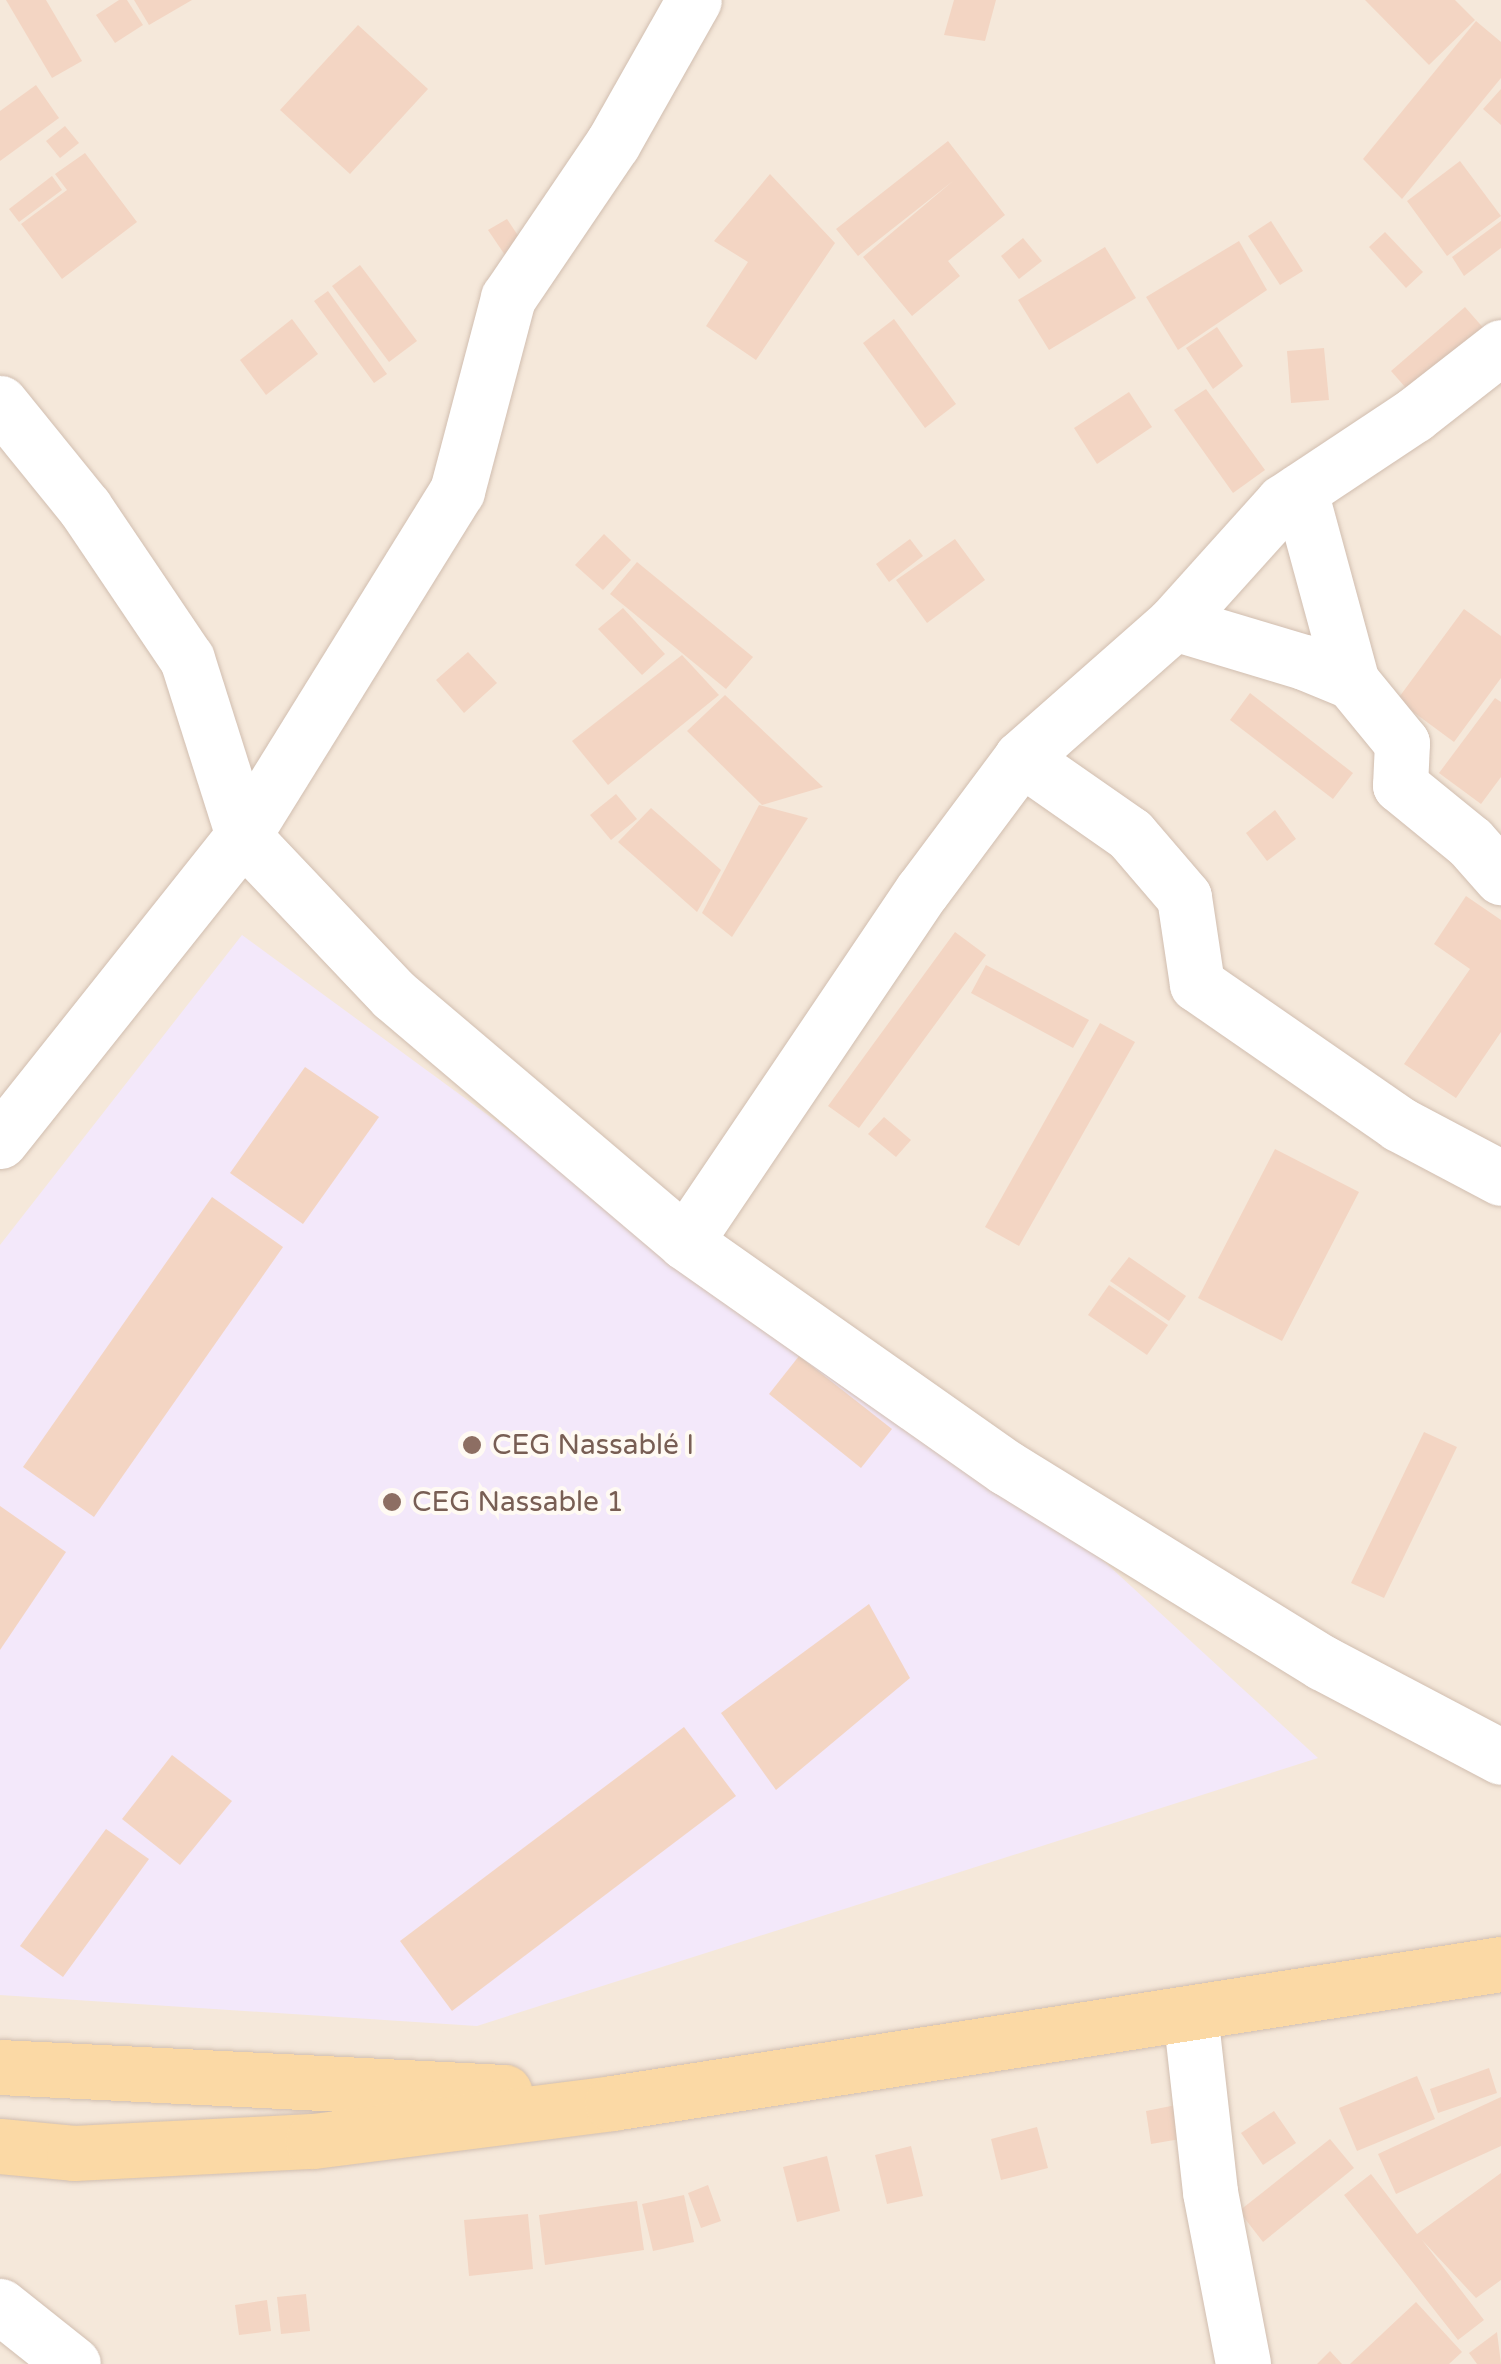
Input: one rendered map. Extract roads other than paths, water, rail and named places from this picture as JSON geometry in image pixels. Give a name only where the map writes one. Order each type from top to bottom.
[{"type":"main road","points":[[0,2146],[74,2153],[313,2141],[612,2103],[1501,1964]]},
{"type":"main road","points":[[0,2067],[483,2089],[612,2103]]},
{"type":"street","points":[[0,1141],[243,836],[457,491],[508,298],[613,143],[694,0]]},
{"type":"street","points":[[685,1242],[922,891],[1021,758],[1174,623],[1283,502],[1414,415],[1501,346]]},
{"type":"street","points":[[0,404],[85,508],[187,659],[243,836],[394,995],[685,1242],[1007,1468],[1323,1663],[1501,1757]]},
{"type":"street","points":[[1300,491],[1352,682],[1402,743],[1400,784],[1470,842],[1501,877]]},
{"type":"street","points":[[1174,623],[1304,662],[1352,682]]},
{"type":"street","points":[[1021,758],[1130,834],[1184,898],[1197,984],[1399,1124],[1501,1178]]},
{"type":"street","points":[[1190,2013],[1210,2192],[1243,2364]]},
{"type":"street","points":[[0,2168],[74,2153]]},
{"type":"street","points":[[0,2306],[72,2364]]},
{"type":"place","name":"CEG Nassablé I","points":[[472,1445]]},
{"type":"place","name":"CEG Nassable 1","points":[[392,1502]]}]
